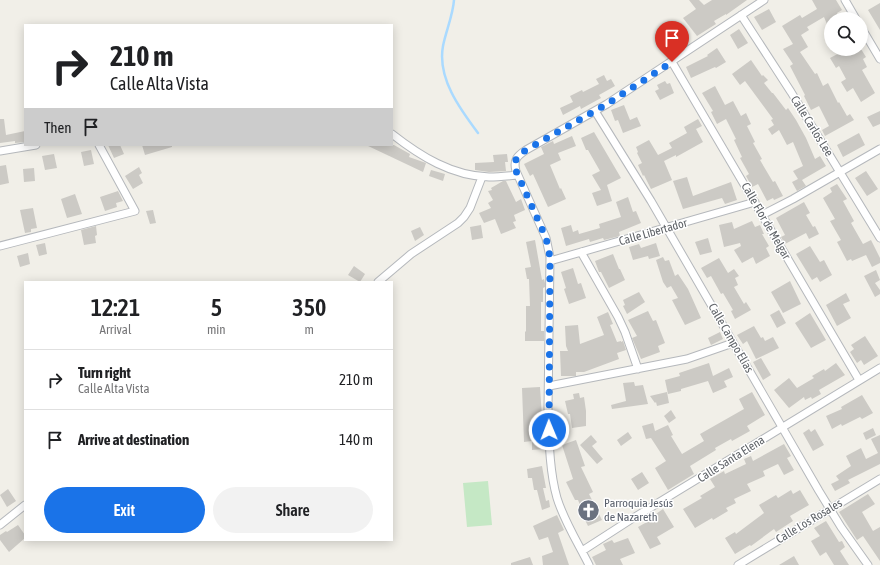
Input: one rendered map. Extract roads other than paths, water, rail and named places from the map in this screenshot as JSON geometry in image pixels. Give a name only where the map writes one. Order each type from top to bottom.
[{"type":"street","points":[[589,565],[565,519],[557,497],[554,483],[549,430],[549,247],[517,175],[514,164],[517,157],[526,150],[595,110],[672,62],[764,0]]},
{"type":"street","points":[[845,0],[852,12]]},
{"type":"street","name":"Calle Carlos Lee","points":[[741,15],[880,238]]},
{"type":"street","points":[[868,39],[880,59]]},
{"type":"street","name":"Calle Flor de Melgar","points":[[672,62],[859,380]]},
{"type":"street","name":"Calle Campo Elías","points":[[595,110],[667,228],[830,509],[868,565]]},
{"type":"street","points":[[393,135],[411,149],[431,161],[464,173],[482,176],[517,175]]},
{"type":"street","points":[[0,151],[30,146]]},
{"type":"street","points":[[0,246],[135,211],[100,146]]},
{"type":"street","points":[[762,215],[880,149]]},
{"type":"street","points":[[379,281],[411,254],[458,223],[464,217],[470,208],[482,176]]},
{"type":"street","name":"Calle Libertador","points":[[550,261],[755,202]]},
{"type":"street","points":[[581,252],[618,317],[638,369]]},
{"type":"street","points":[[549,386],[687,359],[733,343]]},
{"type":"street","name":"Calle Santa Elena","points":[[582,552],[630,520],[880,368]]},
{"type":"street","name":"Calle Los Rosales","points":[[738,565],[880,479]]},
{"type":"street","points":[[0,525],[24,506]]},
{"type":"waterway","points":[[454,0],[443,46],[443,70],[457,103],[478,133]]},
{"type":"place","name":"Parroquia Jesús de Nazareth","points":[[589,510]]}]
